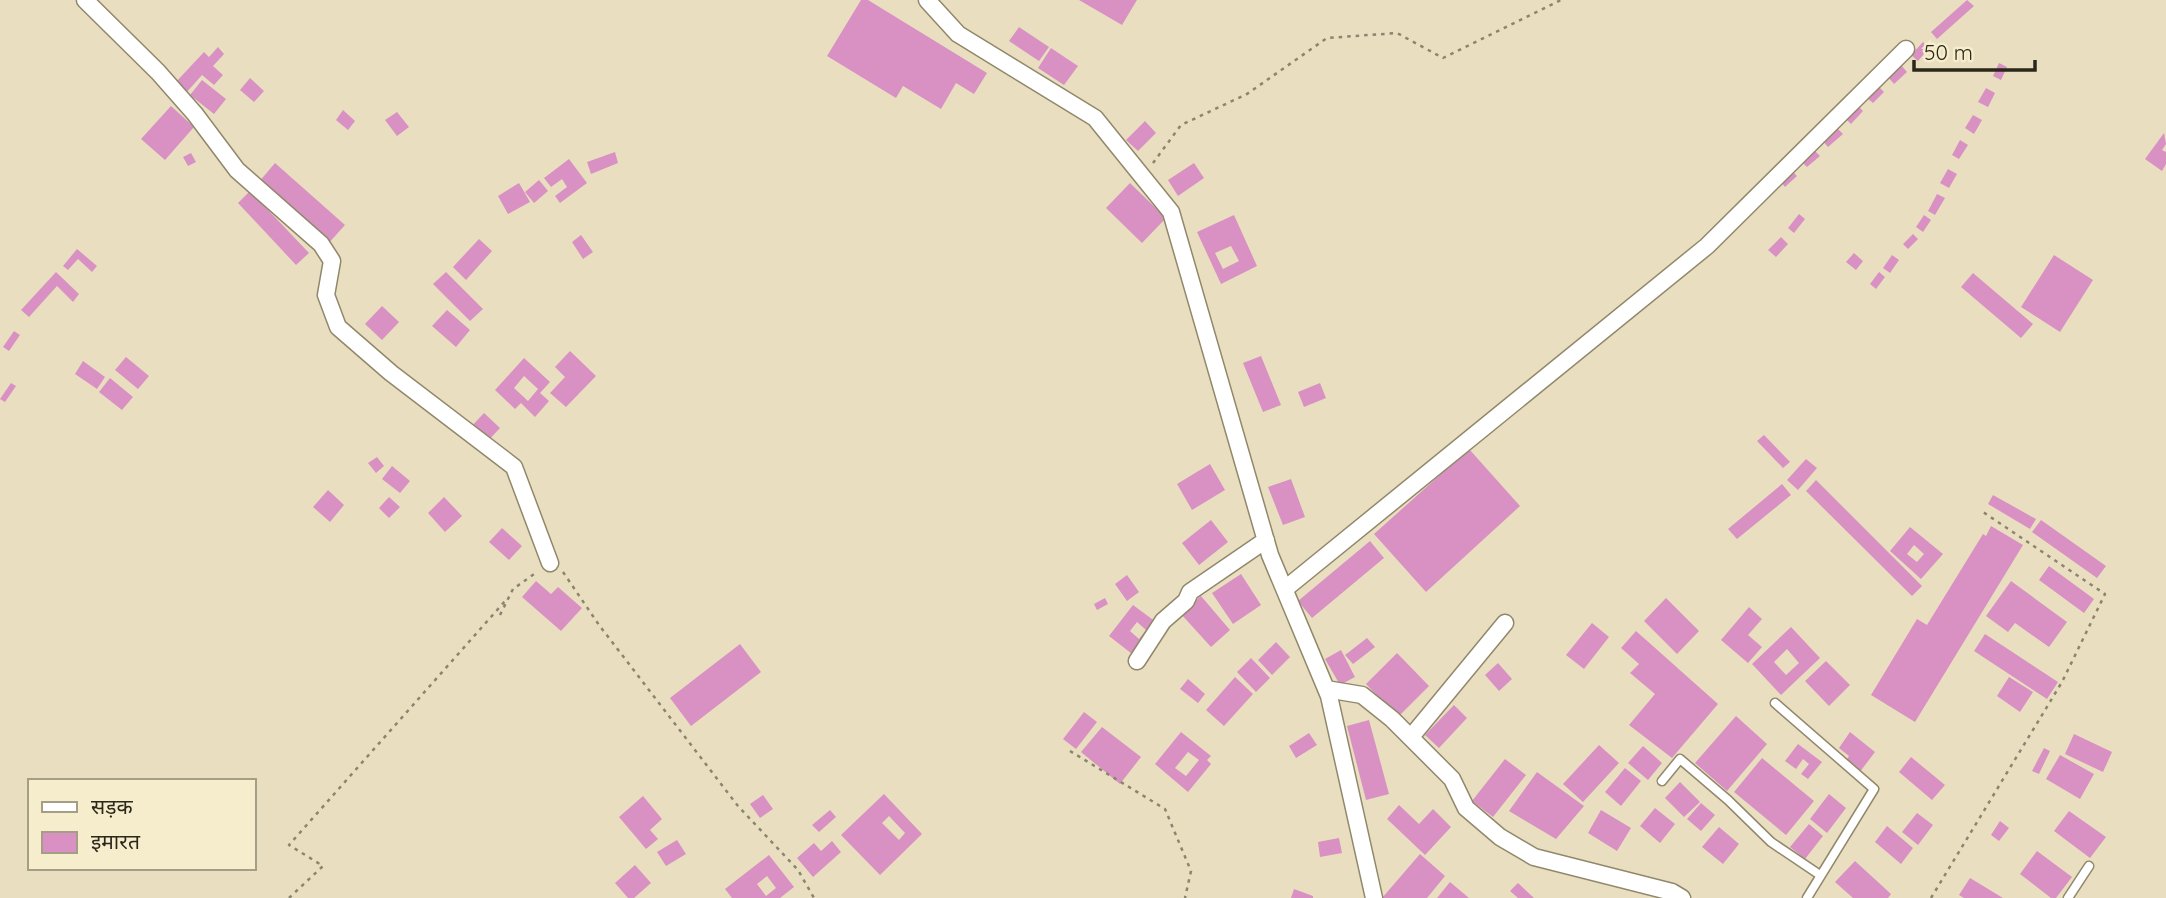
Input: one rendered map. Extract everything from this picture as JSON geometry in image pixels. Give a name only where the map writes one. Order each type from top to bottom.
[{"type":"street","points":[[85,0],[158,72],[195,114],[237,170],[321,244],[332,261],[326,295],[338,327],[391,373],[514,467],[550,563]]},
{"type":"street","points":[[927,0],[958,34],[1095,118],[1171,212],[1266,540],[1326,688],[1374,898]]},
{"type":"street","points":[[1285,589],[1707,246],[1906,49]]},
{"type":"street","points":[[1137,661],[1163,621],[1186,601],[1191,592],[1266,540]]},
{"type":"street","points":[[1411,737],[1505,623]]},
{"type":"street","points":[[1326,688],[1362,695],[1411,737],[1452,779],[1466,808],[1500,837],[1534,857],[1682,898]]},
{"type":"lane","points":[[1776,703],[1874,789],[1807,898]]},
{"type":"lane","points":[[1662,781],[1680,759],[1771,842],[1820,875]]},
{"type":"lane","points":[[2068,898],[2090,866]]},
{"type":"path","points":[[1143,177],[1181,125],[1247,94],[1327,38],[1397,33],[1443,58],[1561,0]]},
{"type":"path","points":[[1931,898],[2062,682],[2105,594],[1980,510]]},
{"type":"path","points":[[500,615],[513,589],[550,563],[566,574],[615,646],[738,806],[798,870],[814,898]]},
{"type":"path","points":[[289,898],[323,866],[289,845],[526,577]]},
{"type":"path","points":[[1069,751],[1165,809],[1191,871],[1185,898]]},
{"type":"building","points":[[861,0],[868,0],[987,73],[974,94],[956,83],[941,109],[903,86],[896,98],[827,56]]},
{"type":"building","points":[[1079,0],[1137,0],[1122,25]]},
{"type":"building","points":[[1967,0],[1974,6],[1937,39],[1931,32]]},
{"type":"building","points":[[1019,27],[1049,47],[1039,61],[1009,41]]},
{"type":"building","points":[[1923,42],[1929,48],[1918,61],[1911,55]]},
{"type":"building","points":[[218,47],[224,54],[213,66],[223,75],[214,85],[202,75],[186,93],[175,83],[204,52],[209,57]]},
{"type":"building","points":[[1051,48],[1078,66],[1064,85],[1038,68]]},
{"type":"building","points":[[1999,63],[2007,67],[2001,80],[1993,76]]},
{"type":"building","points":[[1901,65],[1907,72],[1894,84],[1888,77]]},
{"type":"building","points":[[250,78],[264,91],[254,102],[240,90]]},
{"type":"building","points":[[202,80],[226,99],[214,114],[190,95]]},
{"type":"building","points":[[1878,86],[1884,92],[1873,103],[1867,98]]},
{"type":"building","points":[[1986,88],[1995,93],[1988,107],[1978,102]]},
{"type":"building","points":[[171,106],[194,127],[165,160],[141,139]]},
{"type":"building","points":[[1858,106],[1863,111],[1851,124],[1846,119]]},
{"type":"building","points":[[343,110],[355,121],[348,130],[336,120]]},
{"type":"building","points":[[397,112],[409,127],[397,136],[385,120]]},
{"type":"building","points":[[1973,115],[1982,120],[1974,134],[1965,128]]},
{"type":"building","points":[[1145,121],[1156,133],[1138,151],[1126,140]]},
{"type":"building","points":[[1837,128],[1843,134],[1828,147],[1823,141]]},
{"type":"building","points":[[2164,133],[2166,144],[2162,150],[2166,152],[2166,164],[2162,171],[2145,159]]},
{"type":"building","points":[[1960,140],[1968,145],[1959,159],[1952,155]]},
{"type":"building","points":[[1815,151],[1820,156],[1807,167],[1802,162]]},
{"type":"building","points":[[615,152],[618,163],[591,174],[587,162]]},
{"type":"building","points":[[191,153],[196,162],[188,166],[183,157]]},
{"type":"building","points":[[569,159],[587,183],[560,203],[555,196],[567,187],[562,179],[551,187],[544,178]]},
{"type":"building","points":[[275,163],[345,225],[327,245],[258,183]]},
{"type":"building","points":[[1194,163],[1204,178],[1178,196],[1168,180]]},
{"type":"building","points":[[1948,169],[1957,174],[1949,188],[1940,183]]},
{"type":"building","points":[[1792,171],[1797,176],[1785,187],[1781,182]]},
{"type":"building","points":[[539,180],[548,191],[534,203],[525,192]]},
{"type":"building","points":[[519,183],[530,202],[508,214],[498,196]]},
{"type":"building","points":[[1130,183],[1166,218],[1142,243],[1106,208]]},
{"type":"building","points":[[250,191],[309,253],[296,265],[238,203]]},
{"type":"building","points":[[1937,194],[1945,198],[1935,215],[1928,211]]},
{"type":"building","points":[[1799,214],[1805,219],[1794,233],[1788,228]]},
{"type":"building","points":[[1234,215],[1257,266],[1221,284],[1197,232]],"holes":[[[1231,246],[1239,261],[1223,269],[1215,253]]]},
{"type":"building","points":[[1924,215],[1931,220],[1923,232],[1916,227]]},
{"type":"building","points":[[1913,234],[1918,239],[1908,249],[1903,244]]},
{"type":"building","points":[[581,235],[593,252],[583,259],[572,242]]},
{"type":"building","points":[[1781,237],[1788,244],[1776,257],[1768,250]]},
{"type":"building","points":[[479,239],[492,251],[466,280],[453,267]]},
{"type":"building","points":[[77,249],[97,266],[92,272],[78,259],[68,270],[63,266]]},
{"type":"building","points":[[1854,253],[1863,261],[1856,270],[1846,262]]},
{"type":"building","points":[[1892,255],[1899,260],[1890,273],[1883,268]]},
{"type":"building","points":[[2054,255],[2093,280],[2060,332],[2021,307]]},
{"type":"building","points":[[56,272],[79,294],[73,302],[57,286],[29,317],[21,310]]},
{"type":"building","points":[[446,272],[483,309],[470,321],[433,284]]},
{"type":"building","points":[[1879,272],[1885,277],[1876,289],[1870,284]]},
{"type":"building","points":[[1973,273],[2033,324],[2021,338],[1961,287]]},
{"type":"building","points":[[382,306],[399,322],[382,340],[365,324]]},
{"type":"building","points":[[447,310],[470,330],[456,347],[432,326]]},
{"type":"building","points":[[14,331],[20,335],[9,351],[3,347]]},
{"type":"building","points":[[570,351],[596,376],[566,407],[550,393],[565,377],[555,367]]},
{"type":"building","points":[[1261,356],[1281,405],[1263,412],[1243,363]]},
{"type":"building","points":[[126,357],[149,376],[138,389],[115,370]]},
{"type":"building","points":[[524,358],[550,382],[540,393],[549,401],[535,417],[521,403],[515,409],[495,390]],"holes":[[[524,376],[538,389],[528,401],[514,388]]]},
{"type":"building","points":[[83,361],[105,377],[97,389],[75,374]]},
{"type":"building","points":[[110,378],[133,397],[122,410],[99,392]]},
{"type":"building","points":[[11,383],[16,386],[5,402],[0,399]]},
{"type":"building","points":[[1320,383],[1326,398],[1304,407],[1298,392]]},
{"type":"building","points":[[484,413],[500,428],[485,444],[469,429]]},
{"type":"building","points":[[1764,435],[1790,462],[1783,468],[1757,441]]},
{"type":"building","points":[[1469,449],[1520,506],[1426,592],[1374,534]]},
{"type":"building","points":[[377,457],[384,466],[376,473],[368,463]]},
{"type":"building","points":[[1806,459],[1817,468],[1798,490],[1787,480]]},
{"type":"building","points":[[1210,464],[1225,490],[1192,510],[1177,484]]},
{"type":"building","points":[[392,466],[410,481],[400,493],[382,479]]},
{"type":"building","points":[[1291,479],[1305,517],[1283,525],[1268,487]]},
{"type":"building","points":[[1816,480],[1922,586],[1912,596],[1806,491]]},
{"type":"building","points":[[1782,484],[1791,495],[1737,539],[1728,529]]},
{"type":"building","points":[[328,490],[344,505],[330,522],[313,507]]},
{"type":"building","points":[[1993,495],[2036,519],[2030,529],[1988,504]]},
{"type":"building","points":[[389,497],[400,507],[389,518],[379,508]]},
{"type":"building","points":[[444,497],[462,516],[445,532],[428,513]]},
{"type":"building","points":[[1211,520],[1228,542],[1199,565],[1182,543]]},
{"type":"building","points":[[2041,520],[2106,566],[2097,578],[2032,532]]},
{"type":"building","points":[[1991,526],[2023,545],[1915,722],[1871,695],[1917,619],[1927,625],[1983,534],[1986,536]]},
{"type":"building","points":[[1910,527],[1943,554],[1921,579],[1890,551]],"holes":[[[1914,545],[1924,554],[1917,562],[1907,554]]]},
{"type":"building","points":[[502,528],[522,546],[509,560],[489,542]]},
{"type":"building","points":[[1370,541],[1384,558],[1312,618],[1298,601]]},
{"type":"building","points":[[2049,566],[2094,599],[2084,613],[2039,580]]},
{"type":"building","points":[[1241,574],[1261,605],[1233,624],[1212,593]]},
{"type":"building","points":[[1127,575],[1139,592],[1127,601],[1115,584]]},
{"type":"building","points":[[536,581],[551,594],[558,587],[582,608],[561,631],[522,597]]},
{"type":"building","points":[[2011,581],[2067,622],[2049,647],[2015,623],[2008,632],[1986,616]]},
{"type":"building","points":[[1201,596],[1230,630],[1211,647],[1181,614]]},
{"type":"building","points":[[1105,598],[1108,604],[1097,610],[1094,604]]},
{"type":"building","points":[[1666,598],[1699,631],[1677,654],[1644,621]]},
{"type":"building","points":[[1133,605],[1160,625],[1136,657],[1109,636]],"holes":[[[1137,622],[1146,630],[1139,639],[1130,631]]]},
{"type":"building","points":[[1749,607],[1762,619],[1748,635],[1762,647],[1748,663],[1721,640]]},
{"type":"building","points":[[1592,623],[1609,637],[1584,669],[1566,655]]},
{"type":"building","points":[[1791,627],[1820,658],[1781,695],[1752,664]],"holes":[[[1787,649],[1799,663],[1786,675],[1774,662]]]},
{"type":"building","points":[[1636,631],[1718,704],[1672,758],[1629,725],[1655,694],[1630,673],[1639,664],[1621,648]]},
{"type":"building","points":[[1985,634],[2058,682],[2047,699],[1974,651]]},
{"type":"building","points":[[1367,638],[1375,647],[1353,664],[1345,655]]},
{"type":"building","points":[[1276,642],[1290,657],[1272,675],[1258,660]]},
{"type":"building","points":[[740,644],[761,672],[691,726],[670,698]]},
{"type":"building","points":[[1341,650],[1355,677],[1340,685],[1325,659]]},
{"type":"building","points":[[1397,653],[1429,686],[1398,717],[1366,684]]},
{"type":"building","points":[[1251,658],[1270,678],[1256,692],[1237,672]]},
{"type":"building","points":[[1826,661],[1850,685],[1829,706],[1805,681]]},
{"type":"building","points":[[1498,663],[1512,679],[1499,691],[1485,675]]},
{"type":"building","points":[[1235,677],[1253,694],[1224,726],[1206,710]]},
{"type":"building","points":[[2009,677],[2033,692],[2020,712],[1997,696]]},
{"type":"building","points":[[1188,679],[1205,694],[1198,703],[1180,689]]},
{"type":"building","points":[[1454,705],[1467,718],[1439,748],[1425,735]]},
{"type":"building","points":[[1084,712],[1097,722],[1076,749],[1063,739]]},
{"type":"building","points":[[1736,716],[1767,744],[1727,791],[1695,763]]},
{"type":"building","points":[[1369,720],[1389,794],[1366,800],[1347,726]]},
{"type":"building","points":[[1102,727],[1141,757],[1120,784],[1081,752]]},
{"type":"building","points":[[1181,732],[1211,756],[1207,760],[1211,764],[1188,792],[1155,764]],"holes":[[[1188,752],[1199,760],[1186,776],[1175,768]]]},
{"type":"building","points":[[1850,732],[1875,752],[1859,773],[1845,762],[1849,756],[1839,748]]},
{"type":"building","points":[[1309,733],[1317,745],[1296,758],[1289,746]]},
{"type":"building","points":[[2074,734],[2112,752],[2103,772],[2065,754]]},
{"type":"building","points":[[1798,744],[1822,762],[1808,779],[1801,774],[1809,764],[1803,759],[1796,769],[1785,761]]},
{"type":"building","points":[[1599,745],[1619,763],[1583,802],[1563,784]]},
{"type":"building","points":[[1643,746],[1662,763],[1648,780],[1628,763]]},
{"type":"building","points":[[2044,748],[2050,751],[2039,774],[2032,771]]},
{"type":"building","points":[[2060,755],[2094,774],[2080,799],[2046,779]]},
{"type":"building","points":[[1911,757],[1945,785],[1932,800],[1899,772]]},
{"type":"building","points":[[1762,758],[1814,801],[1786,835],[1734,792]]},
{"type":"building","points":[[1505,759],[1526,775],[1493,817],[1472,801]]},
{"type":"building","points":[[1625,768],[1641,781],[1621,806],[1605,792]]},
{"type":"building","points":[[1537,772],[1584,806],[1556,839],[1509,811]]},
{"type":"building","points":[[1680,782],[1700,802],[1684,817],[1665,798]]},
{"type":"building","points":[[884,794],[922,834],[880,875],[841,835]],"holes":[[[889,816],[905,833],[899,840],[882,823]]]},
{"type":"building","points":[[1829,794],[1846,808],[1827,833],[1810,819]]},
{"type":"building","points":[[763,795],[773,809],[760,818],[750,804]]},
{"type":"building","points":[[643,796],[662,819],[650,830],[658,839],[646,849],[619,817]]},
{"type":"building","points":[[1701,803],[1715,815],[1701,831],[1687,819]]},
{"type":"building","points":[[1399,805],[1419,824],[1433,809],[1451,827],[1425,855],[1387,819]]},
{"type":"building","points":[[1655,808],[1675,824],[1660,843],[1640,826]]},
{"type":"building","points":[[830,810],[836,817],[819,832],[812,825]]},
{"type":"building","points":[[1601,810],[1631,828],[1617,851],[1588,833]]},
{"type":"building","points":[[2069,811],[2106,837],[2090,858],[2054,831]]},
{"type":"building","points":[[1917,813],[1933,825],[1918,845],[1902,832]]},
{"type":"building","points":[[2000,821],[2009,828],[1999,841],[1991,835]]},
{"type":"building","points":[[1809,824],[1823,836],[1805,859],[1790,847]]},
{"type":"building","points":[[1887,826],[1913,848],[1901,864],[1875,842]]},
{"type":"building","points":[[1719,827],[1739,844],[1723,864],[1702,847]]},
{"type":"building","points":[[1339,838],[1342,853],[1320,857],[1318,842]]},
{"type":"building","points":[[677,840],[686,854],[666,866],[657,852]]},
{"type":"building","points":[[832,841],[841,852],[813,877],[797,858],[814,843],[821,851]]},
{"type":"building","points":[[2037,851],[2072,877],[2056,898],[2051,898],[2020,874]]},
{"type":"building","points":[[1420,854],[1445,876],[1427,898],[1382,898]]},
{"type":"building","points":[[769,855],[794,887],[780,898],[732,898],[725,889]],"holes":[[[767,876],[776,888],[766,896],[757,884]]]},
{"type":"building","points":[[1855,861],[1891,894],[1888,898],[1853,898],[1835,882]]},
{"type":"building","points":[[635,865],[651,883],[634,898],[628,898],[615,883]]},
{"type":"building","points":[[1970,878],[2003,898],[1964,898],[1959,895]]},
{"type":"building","points":[[1450,882],[1469,898],[1437,898]]},
{"type":"building","points":[[1518,883],[1534,898],[1518,898],[1510,891]]},
{"type":"building","points":[[1294,889],[1313,896],[1313,898],[1291,898]]}]
